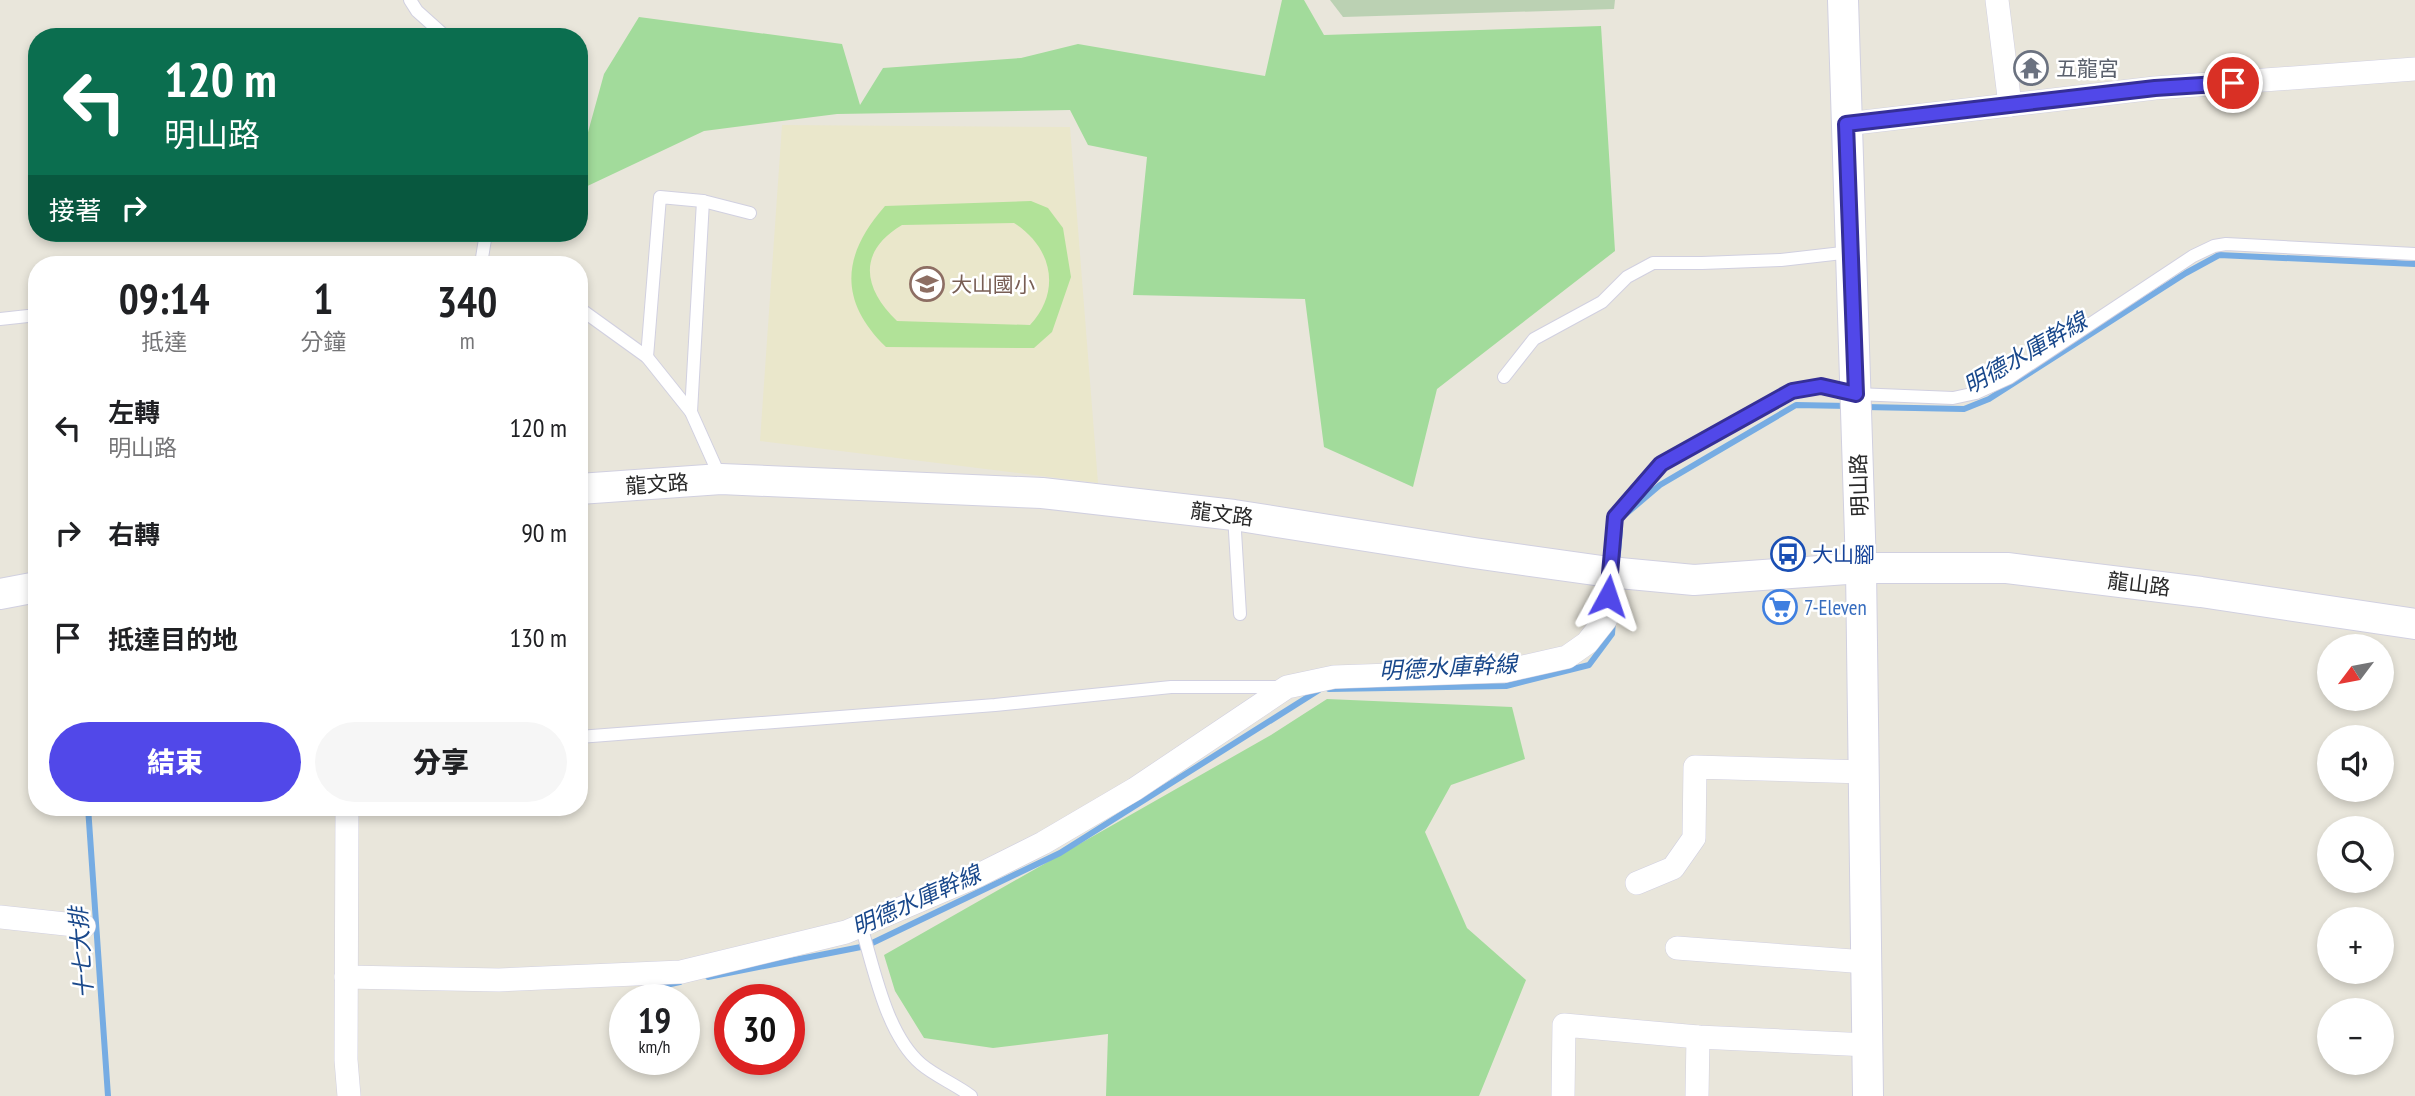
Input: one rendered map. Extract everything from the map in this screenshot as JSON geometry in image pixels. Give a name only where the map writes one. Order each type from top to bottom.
[{"type":"street","name":"明山路","points":[[1843,0],[1861,568],[1868,1096]]},
{"type":"street","points":[[1997,0],[2010,105]]},
{"type":"street","points":[[1846,124],[2155,88],[2415,69]]},
{"type":"street","name":"龍文路","points":[[588,488],[721,479],[1042,493],[1234,515],[1616,573],[1694,580],[1861,568]]},
{"type":"street","name":"龍山路","points":[[1861,568],[2007,568],[2201,592],[2415,624]]},
{"type":"street","points":[[346,977],[499,981],[681,972],[863,930],[1043,843],[1135,789],[1287,687],[1335,677],[1505,671],[1567,657],[1587,643],[1606,619],[1616,573]]},
{"type":"street","points":[[0,594],[28,589]]},
{"type":"street","points":[[1637,883],[1673,868],[1694,838],[1695,767],[1864,772]]},
{"type":"street","points":[[347,816],[346,1060],[349,1096]]},
{"type":"street","points":[[0,917],[85,926]]},
{"type":"street","points":[[1676,948],[1866,962]]},
{"type":"street","points":[[1563,1096],[1563,1026],[1698,1037],[1868,1045]]},
{"type":"street","points":[[1697,1096],[1698,1037]]},
{"type":"lane","points":[[410,0],[417,11],[436,28]]},
{"type":"lane","points":[[647,357],[660,197],[703,201],[750,213]]},
{"type":"lane","points":[[691,412],[703,201]]},
{"type":"lane","points":[[1616,573],[1615,517],[1661,464],[1792,391],[1821,386],[1857,402],[1954,398],[1976,393],[2009,378],[2193,256],[2214,246],[2226,244],[2415,254]]},
{"type":"lane","points":[[1504,377],[1534,339],[1602,302],[1628,277],[1653,263],[1781,260],[1851,252]]},
{"type":"lane","points":[[588,314],[647,357],[691,412],[721,479]]},
{"type":"lane","points":[[0,319],[28,316]]},
{"type":"lane","points":[[1234,515],[1240,614]]},
{"type":"lane","points":[[588,736],[995,705],[1171,687],[1287,687]]},
{"type":"lane","points":[[863,930],[881,999],[906,1048],[921,1064],[971,1096]]},
{"type":"shaded area","name":"大山國小","points":[[782,125],[1070,127],[1098,483],[760,441]]},
{"type":"green space","points":[[1282,0],[1304,0],[1324,35],[1601,26],[1615,251],[1437,389],[1413,487],[1324,447],[1305,299],[1133,295],[1147,157],[1088,145],[1070,110],[837,114],[704,131],[588,186],[588,132],[604,74],[639,17],[842,44],[860,105],[883,68],[1021,58],[1078,44],[1265,76]]},
{"type":"green space","points":[[1330,0],[1615,0],[1614,9],[1343,17]]},
{"type":"green space","points":[[1031,201],[1048,208],[1063,228],[1071,277],[1052,332],[1034,348],[886,347],[870,329],[860,312],[853,295],[851,277],[860,242],[885,206]],"holes":[[[1014,223],[1027,233],[1044,257],[1049,284],[1040,312],[1030,325],[897,321],[877,296],[872,283],[870,271],[877,247],[902,225]]]},
{"type":"green space","points":[[1327,699],[1512,707],[1525,759],[1451,785],[1425,832],[1467,928],[1526,980],[1479,1096],[1106,1096],[1108,1034],[993,1048],[924,1038],[895,991],[884,955],[1271,735]]},
{"type":"waterway","name":"明德水庫幹線","points":[[1865,407],[1964,409],[1989,399],[2186,273],[2219,255],[2415,264]]},
{"type":"waterway","name":"明德水庫幹線","points":[[1620,519],[1660,485],[1796,405],[1848,406]]},
{"type":"waterway","name":"明德水庫幹線","points":[[1617,565],[1620,530]]},
{"type":"waterway","name":"明德水庫幹線","points":[[1329,689],[1506,686],[1589,665],[1612,634],[1613,621]]},
{"type":"waterway","name":"明德水庫幹線","points":[[708,977],[866,946],[1060,853],[1319,690]]},
{"type":"waterway","name":"十七大排","points":[[89,816],[108,1096]]},
{"type":"waterway","name":"明德水庫幹線","points":[[671,984],[680,982]]},
{"type":"place","name":"五龍宮","points":[[2031,68]]},
{"type":"place","name":"大山國小","points":[[927,284]]},
{"type":"place","name":"大山腳","points":[[1788,554]]},
{"type":"place","name":"7-Eleven","points":[[1780,607]]},
{"type":"route","points":[[1608,596],[1615,517],[1661,464],[1792,391],[1821,386],[1856,394],[1846,124],[2155,88],[2233,83]]}]
